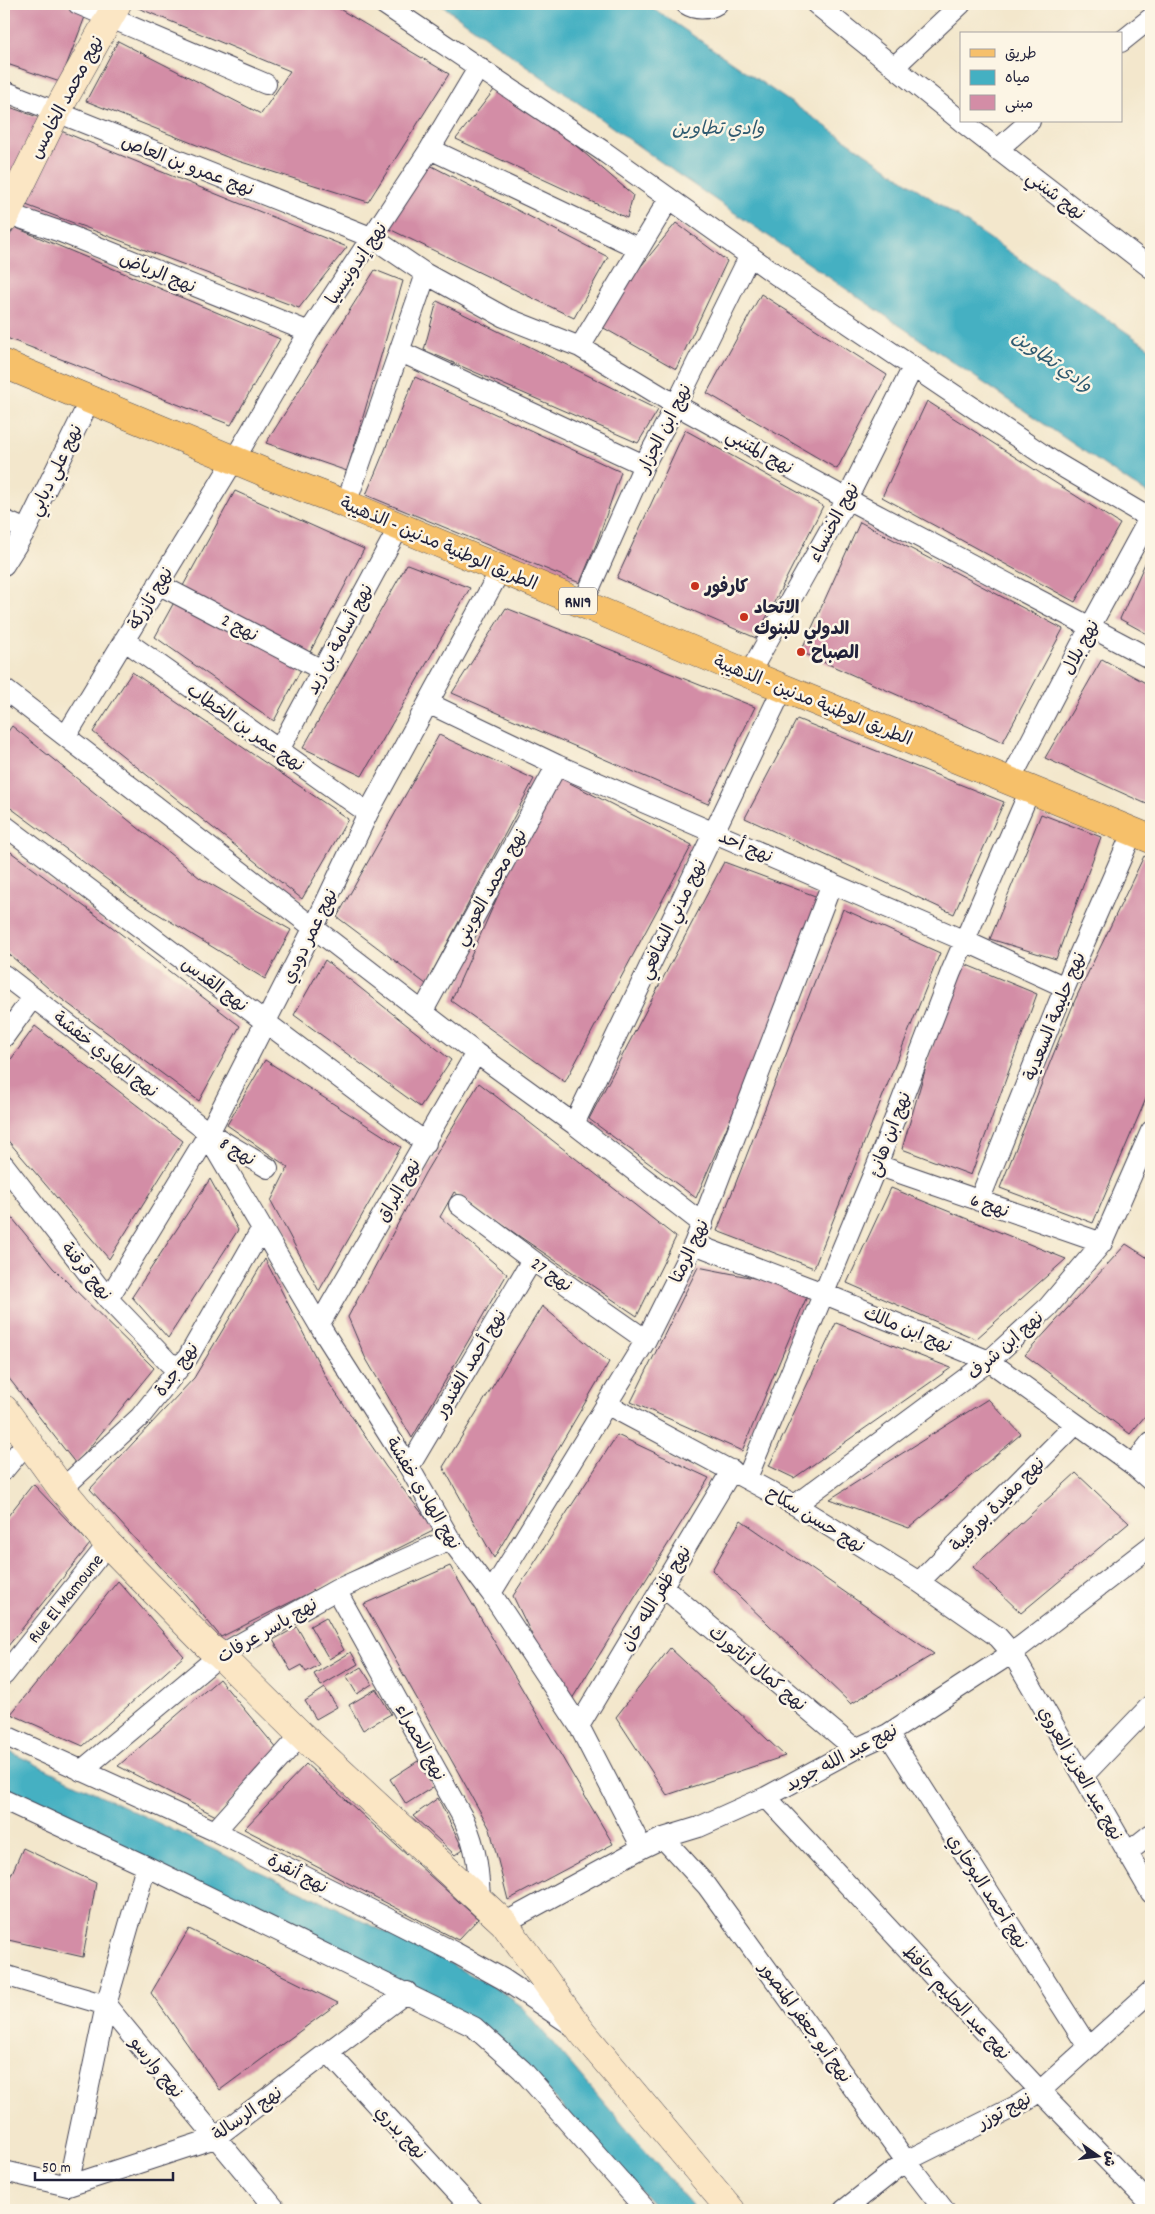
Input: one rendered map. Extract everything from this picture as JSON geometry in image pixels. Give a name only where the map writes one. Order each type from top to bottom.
[{"type":"main road","name":"نهج محمد الخامس","points":[[5,216],[56,113],[113,11]]},
{"type":"main road","name":"الطريق الوطنية مدنين - الذهيبة","points":[[4,364],[234,460],[346,504],[749,674],[1142,835]]},
{"type":"main road","points":[[4,1409],[62,1489],[108,1544],[209,1647],[220,1655],[301,1735],[504,1923],[582,2032],[731,2210]]},
{"type":"street","points":[[78,4],[113,11],[266,84]]},
{"type":"street","points":[[384,4],[480,67],[668,199],[1051,460],[1151,517]]},
{"type":"street","points":[[686,4],[703,9],[717,4]]},
{"type":"street","name":"نهج شنني","points":[[816,4],[960,120]]},
{"type":"street","points":[[894,67],[961,4]]},
{"type":"street","points":[[1122,41],[1151,18]]},
{"type":"street","name":"نهج إندونيسيا","points":[[234,460],[309,332],[373,238],[480,67]]},
{"type":"street","name":"نهج عمرو بن العاص","points":[[4,91],[373,238]]},
{"type":"street","name":"نهج شنني","points":[[962,122],[1151,268]]},
{"type":"street","points":[[998,150],[1029,122]]},
{"type":"street","points":[[430,149],[638,248]]},
{"type":"street","points":[[580,348],[668,199]]},
{"type":"street","name":"نهج الرياض","points":[[5,216],[61,232],[309,332]]},
{"type":"street","name":"نهج المتنبي","points":[[373,238],[426,274],[504,317],[580,348],[676,405],[847,499],[1151,659]]},
{"type":"street","name":"نهج ابن الجزار","points":[[583,603],[644,465],[676,405],[750,255]]},
{"type":"street","points":[[346,504],[426,274]]},
{"type":"street","points":[[400,352],[644,465]]},
{"type":"street","name":"نهج الخنساء","points":[[749,674],[847,499],[913,367]]},
{"type":"street","name":"نهج علي دبابي","points":[[4,565],[26,530],[90,400]]},
{"type":"street","name":"نهج تازركة","points":[[66,736],[234,460]]},
{"type":"street","name":"نهج بلال","points":[[1020,785],[1090,627],[1151,517]]},
{"type":"street","points":[[4,520],[26,530]]},
{"type":"street","name":"نهج أسامة بن زيد","points":[[279,750],[399,527]]},
{"type":"street","name":"نهج عمر دودي","points":[[108,1299],[208,1134],[314,927],[368,814],[501,569]]},
{"type":"street","name":"نهج 2","points":[[158,584],[322,670]]},
{"type":"street","name":"نهج عمر بن الخطاب","points":[[124,640],[368,814]]},
{"type":"street","name":"نهج مدني الشافعي","points":[[574,1124],[783,688]]},
{"type":"street","points":[[6,696],[66,736],[476,1053],[574,1124],[703,1224]]},
{"type":"street","name":"نهج أحد","points":[[428,703],[557,765],[965,940],[1065,987]]},
{"type":"street","name":"نهج محمد العويني","points":[[423,1011],[557,765]]},
{"type":"street","name":"نهج ابن هانئ","points":[[740,1474],[825,1295],[965,940],[1020,785]]},
{"type":"street","name":"نهج القدس","points":[[4,825],[426,1143]]},
{"type":"street","name":"نهج حليمة السعدية","points":[[979,1201],[1065,987],[1142,835]]},
{"type":"street","name":"نهج الرمثا","points":[[491,1593],[608,1405],[646,1340],[694,1244],[832,883]]},
{"type":"street","name":"نهج الهادي خفشة","points":[[4,975],[208,1134],[319,1325],[409,1467],[450,1539],[491,1593],[579,1726],[642,1848]]},
{"type":"street","points":[[4,1037],[33,997]]},
{"type":"street","name":"نهج البراق","points":[[319,1325],[426,1143],[476,1053]]},
{"type":"street","name":"نهج ابن شرف","points":[[795,1505],[989,1361],[1048,1308],[1102,1243],[1151,1131]]},
{"type":"street","name":"نهج 8","points":[[208,1134],[268,1168]]},
{"type":"street","name":"نهج قرقنة","points":[[4,1165],[108,1299],[169,1363],[181,1366]]},
{"type":"street","name":"نهج 6","points":[[877,1165],[1102,1243]]},
{"type":"street","name":"نهج 27","points":[[459,1205],[532,1260],[646,1340]]},
{"type":"street","name":"نهج جدة","points":[[62,1489],[140,1416],[188,1357],[262,1228]]},
{"type":"street","name":"نهج ابن مالك","points":[[694,1244],[989,1361],[1075,1425],[1133,1465],[1151,1481]]},
{"type":"street","name":"نهج أحمد الغندور","points":[[409,1467],[532,1260]]},
{"type":"street","name":"نهج حسن سكاح","points":[[608,1405],[795,1505],[919,1582],[998,1636],[1012,1653]]},
{"type":"street","name":"نهج مفيدة بورقيبة","points":[[919,1582],[1075,1425]]},
{"type":"street","points":[[4,1470],[28,1441]]},
{"type":"street","points":[[1133,1465],[1151,1442]]},
{"type":"street","name":"نهج ظفر الله خان","points":[[579,1726],[662,1586],[740,1474]]},
{"type":"street","name":"نهج ياسر عرفات","points":[[81,1771],[220,1655],[336,1590],[450,1539]]},
{"type":"street","name":"Rue El Mamoune","points":[[4,1674],[108,1544]]},
{"type":"street","name":"نهج عبد الله جويد","points":[[504,1923],[642,1848],[663,1838],[699,1827],[766,1797],[855,1749],[888,1734],[1012,1653],[1151,1546]]},
{"type":"street","name":"نهج كمال أتاتورك","points":[[662,1586],[855,1749]]},
{"type":"street","name":"نهج الحمراء","points":[[336,1590],[474,1841],[479,1866],[480,1902]]},
{"type":"street","name":"نهج عبد العزيز العروي","points":[[1012,1653],[1151,1893]]},
{"type":"street","points":[[1083,1776],[1151,1705]]},
{"type":"street","name":"نهج أحمد البوخاري","points":[[888,1734],[1088,2047]]},
{"type":"street","name":"نهج أنقرة","points":[[4,1735],[215,1831],[456,1953],[504,1979],[582,2032]]},
{"type":"street","points":[[215,1831],[301,1735]]},
{"type":"street","name":"نهج عبد الحليم حافظ","points":[[766,1797],[1040,2091],[1151,2205]]},
{"type":"street","points":[[4,1800],[407,1992],[474,2027],[522,2070],[646,2210]]},
{"type":"street","points":[[1127,1853],[1151,1834]]},
{"type":"street","name":"نهج أبو جعفر المنصور","points":[[663,1838],[707,1886],[906,2161],[944,2210]]},
{"type":"street","points":[[4,2171],[68,2186],[106,2005],[146,1866]]},
{"type":"street","points":[[4,1975],[106,2005]]},
{"type":"street","name":"نهج توزر","points":[[844,2210],[906,2161],[1020,2104],[1040,2091],[1151,1991]]},
{"type":"street","name":"نهج الرسالة","points":[[68,2186],[216,2138],[407,1992]]},
{"type":"street","name":"نهج وارسو","points":[[106,2005],[276,2210]]},
{"type":"street","name":"نهج بدري","points":[[329,2053],[473,2210]]},
{"type":"water","name":"وادي تطاوين","points":[[440,4],[647,4],[1151,349],[1151,495],[1132,484],[679,175]]},
{"type":"water","points":[[4,1749],[442,1959],[499,1990],[520,2005],[696,2210],[658,2210],[509,2049],[4,1791]]},
{"type":"building","points":[[4,4],[65,4],[88,9],[60,82],[4,63]]},
{"type":"building","points":[[138,4],[331,4],[449,74],[368,202],[232,159],[86,101],[118,41],[261,114],[290,71],[136,7]]},
{"type":"building","points":[[501,81],[633,195],[627,218],[456,139]]},
{"type":"building","points":[[4,105],[43,119],[4,195]]},
{"type":"building","points":[[61,131],[347,247],[299,308],[26,205]]},
{"type":"building","points":[[422,161],[608,257],[574,318],[381,225]]},
{"type":"building","points":[[676,223],[727,261],[676,369],[595,323]]},
{"type":"building","points":[[14,227],[280,339],[231,425],[4,337],[4,248]]},
{"type":"building","points":[[375,270],[403,281],[347,471],[266,443]]},
{"type":"building","points":[[761,294],[887,375],[837,469],[707,393]]},
{"type":"building","points":[[437,301],[658,410],[638,443],[424,350]]},
{"type":"building","points":[[415,377],[621,472],[597,542],[580,583],[366,495]]},
{"type":"building","points":[[927,401],[1120,524],[1075,602],[882,497]]},
{"type":"building","points":[[685,430],[823,506],[756,638],[617,578]]},
{"type":"building","points":[[235,491],[364,549],[274,721],[155,637]]},
{"type":"building","points":[[860,522],[1063,629],[1003,742],[801,652]]},
{"type":"building","points":[[1151,550],[1151,636],[1120,619]]},
{"type":"building","points":[[407,564],[470,588],[362,776],[303,748]]},
{"type":"building","points":[[506,608],[755,707],[708,804],[452,693]]},
{"type":"building","points":[[1102,659],[1151,686],[1151,806],[1045,758]]},
{"type":"building","points":[[132,672],[348,819],[302,899],[93,732]]},
{"type":"building","points":[[797,719],[1004,802],[954,914],[745,818]]},
{"type":"building","points":[[12,726],[200,878],[291,930],[265,979],[132,898],[4,803],[4,737]]},
{"type":"building","points":[[439,735],[534,779],[426,984],[337,917]]},
{"type":"building","points":[[552,774],[692,845],[565,1082],[451,1001]]},
{"type":"building","points":[[1041,814],[1101,837],[1056,959],[990,939]]},
{"type":"building","points":[[4,847],[112,927],[240,1026],[199,1101],[55,994],[4,950]]},
{"type":"building","points":[[1144,856],[1151,859],[1151,1087],[1093,1223],[1000,1188],[1075,1000]]},
{"type":"building","points":[[724,862],[826,900],[696,1198],[589,1119]]},
{"type":"building","points":[[843,909],[940,953],[814,1268],[717,1231]]},
{"type":"building","points":[[325,960],[451,1060],[420,1107],[294,1015]]},
{"type":"building","points":[[957,961],[1037,994],[971,1175],[902,1149]]},
{"type":"building","points":[[35,1026],[183,1141],[109,1259],[4,1136],[4,1069]]},
{"type":"building","points":[[265,1060],[401,1147],[319,1291],[271,1201],[288,1167],[227,1125]]},
{"type":"building","points":[[479,1083],[676,1237],[637,1316],[454,1192],[440,1217],[507,1274],[412,1438],[365,1357],[348,1317],[425,1173]]},
{"type":"building","points":[[210,1179],[238,1230],[168,1338],[132,1297]]},
{"type":"building","points":[[891,1188],[1066,1259],[976,1339],[847,1283]]},
{"type":"building","points":[[4,1208],[53,1268],[154,1368],[76,1464],[4,1372]]},
{"type":"building","points":[[1126,1244],[1151,1260],[1151,1409],[1130,1434],[1025,1355]]},
{"type":"building","points":[[265,1259],[329,1383],[386,1467],[435,1530],[221,1637],[186,1595],[90,1489],[194,1378]]},
{"type":"building","points":[[698,1267],[810,1289],[742,1451],[631,1402]]},
{"type":"building","points":[[542,1306],[609,1362],[494,1558],[443,1467]]},
{"type":"building","points":[[836,1323],[951,1368],[794,1478],[769,1466]]},
{"type":"building","points":[[988,1399],[1021,1434],[909,1528],[830,1499]]},
{"type":"building","points":[[617,1435],[709,1478],[567,1707],[513,1596]]},
{"type":"building","points":[[1076,1473],[1129,1523],[1021,1613],[973,1567]]},
{"type":"building","points":[[33,1484],[90,1544],[4,1651],[4,1521]]},
{"type":"building","points":[[741,1520],[934,1654],[851,1704],[712,1570]]},
{"type":"building","points":[[450,1566],[613,1844],[508,1900],[490,1829],[364,1604]]},
{"type":"building","points":[[118,1581],[184,1656],[83,1746],[11,1714]]},
{"type":"building","points":[[326,1617],[344,1650],[329,1659],[310,1626]]},
{"type":"building","points":[[297,1627],[319,1665],[306,1672],[302,1665],[291,1671],[273,1640]]},
{"type":"building","points":[[670,1648],[785,1756],[667,1795],[616,1717]]},
{"type":"building","points":[[351,1652],[358,1664],[321,1686],[314,1674]]},
{"type":"building","points":[[361,1667],[372,1684],[357,1694],[346,1676]]},
{"type":"building","points":[[219,1679],[278,1750],[216,1816],[118,1766]]},
{"type":"building","points":[[325,1688],[337,1707],[316,1719],[305,1701]]},
{"type":"building","points":[[376,1689],[391,1714],[363,1730],[349,1705]]},
{"type":"building","points":[[418,1761],[433,1787],[406,1804],[390,1779]]},
{"type":"building","points":[[306,1764],[478,1919],[458,1940],[244,1829]]},
{"type":"building","points":[[438,1798],[463,1849],[455,1855],[413,1816]]},
{"type":"building","points":[[23,1848],[96,1883],[83,1957],[4,1939],[4,1891]]},
{"type":"building","points":[[189,1929],[338,2003],[220,2090],[151,1993]]},
{"type":"place","name":"كارفور","points":[[695,586]]},
{"type":"place","name":"الاتحاد الدولي للبنوك","points":[[744,617]]},
{"type":"place","name":"الصباح","points":[[801,652]]}]
